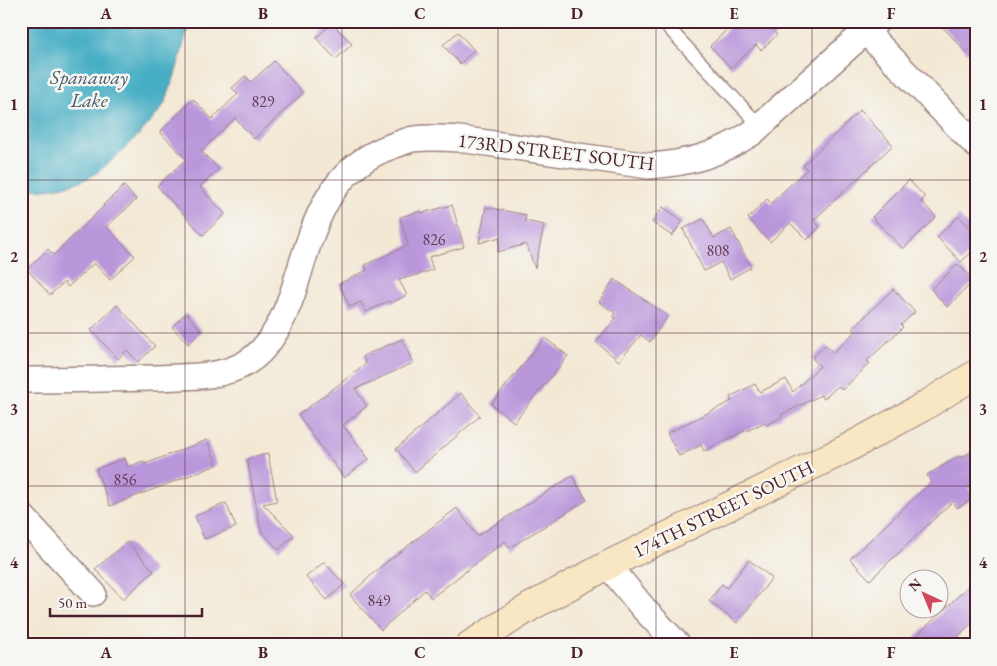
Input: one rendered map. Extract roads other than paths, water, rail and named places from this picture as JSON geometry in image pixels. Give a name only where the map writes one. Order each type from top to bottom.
[{"type":"street","name":"173RD STREET SOUTH","points":[[21,380],[93,380],[215,375],[235,369],[248,362],[278,329],[311,236],[334,188],[357,165],[376,152],[413,139],[425,138],[459,139],[649,166],[676,164],[700,158],[728,148],[752,133],[871,27]]},
{"type":"street","points":[[871,27],[976,145]]},
{"type":"street","name":"174TH STREET SOUTH","points":[[470,645],[530,607],[608,565],[846,449],[921,408],[976,374]]},
{"type":"street","points":[[21,515],[93,593]]},
{"type":"street","points":[[608,565],[644,609],[678,645]]},
{"type":"lane","points":[[662,21],[760,126]]},
{"type":"water","name":"Spanaway Lake","points":[[21,21],[190,21],[172,83],[160,110],[116,157],[86,179],[54,188],[21,188]]}]
